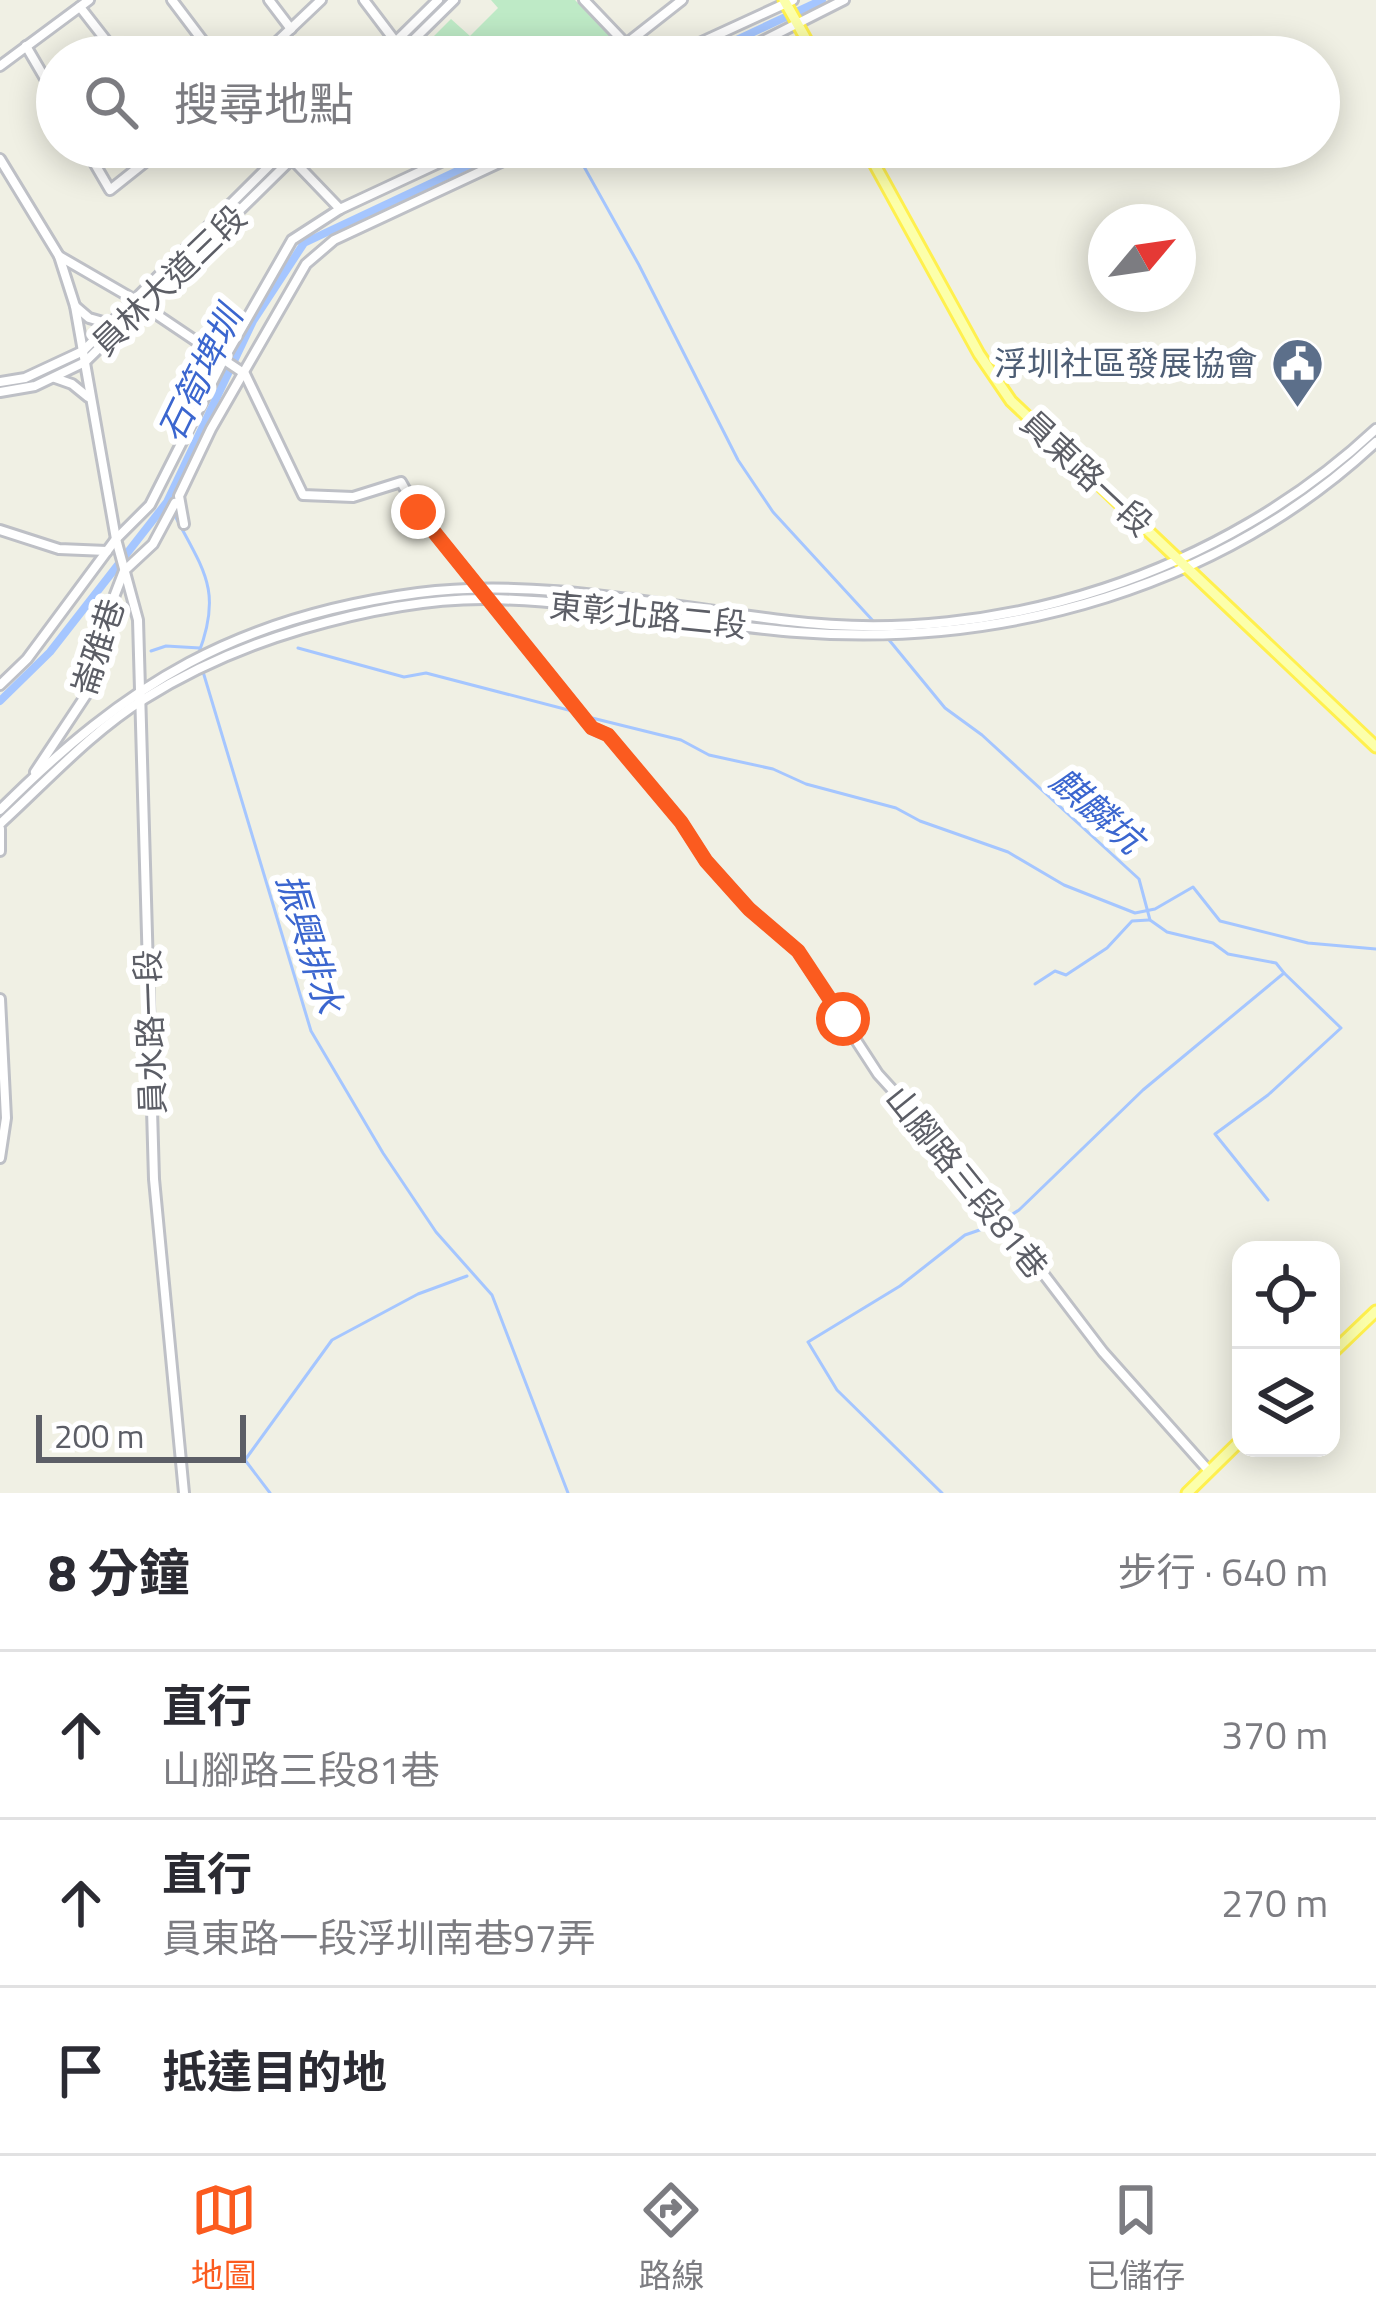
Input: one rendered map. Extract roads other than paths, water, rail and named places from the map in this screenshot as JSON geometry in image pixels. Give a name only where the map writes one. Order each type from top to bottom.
[{"type":"main road","points":[[788,1],[804,36]]},
{"type":"main road","name":"員東路一段","points":[[877,168],[979,354],[1011,401],[1376,747]]},
{"type":"main road","points":[[1336,1349],[1376,1311]]},
{"type":"main road","points":[[1187,1493],[1232,1448]]},
{"type":"street","points":[[40,36],[89,0]]},
{"type":"street","points":[[172,0],[199,36]]},
{"type":"street","points":[[268,0],[291,29]]},
{"type":"street","points":[[284,36],[320,0]]},
{"type":"street","points":[[364,0],[391,36]]},
{"type":"street","points":[[400,36],[438,0]]},
{"type":"street","points":[[417,36],[454,0]]},
{"type":"street","points":[[584,0],[618,36]]},
{"type":"street","points":[[636,36],[682,0]]},
{"type":"street","points":[[775,36],[844,0]]},
{"type":"street","points":[[714,36],[788,1]]},
{"type":"street","points":[[80,7],[103,36]]},
{"type":"street","points":[[0,66],[36,39]]},
{"type":"street","points":[[26,46],[36,63]]},
{"type":"street","points":[[0,159],[59,256],[135,299]]},
{"type":"street","points":[[97,168],[110,190],[138,168]]},
{"type":"street","name":"員林大道三段","points":[[84,356],[266,168]]},
{"type":"street","name":"員林大道三段","points":[[84,356],[145,306],[283,168]]},
{"type":"street","points":[[301,168],[340,209]]},
{"type":"street","points":[[0,685],[27,659],[116,539],[150,505],[225,357],[292,240],[340,209],[428,168]]},
{"type":"street","points":[[124,571],[153,544],[293,281],[318,251],[487,168]]},
{"type":"street","name":"員水路一段","points":[[59,256],[74,305],[116,539],[138,620],[154,1179],[184,1493]]},
{"type":"street","points":[[74,305],[89,318],[110,324]]},
{"type":"street","points":[[145,306],[245,374]]},
{"type":"street","points":[[0,392],[54,378],[84,356]]},
{"type":"street","points":[[0,382],[84,356]]},
{"type":"street","name":"山腳路三段81巷","points":[[245,374],[298,492],[312,499],[352,497],[401,482],[418,512],[592,728],[608,735],[749,909],[798,951],[878,1073],[959,1163],[1103,1352],[1208,1471]]},
{"type":"street","points":[[54,378],[72,384],[90,399]]},
{"type":"street","name":"東彰北路二段","points":[[1182,563],[1301,491],[1376,430]]},
{"type":"street","name":"東彰北路二段","points":[[141,701],[196,671],[307,628],[423,604],[488,599],[602,607],[794,632],[967,631],[1050,614],[1099,602],[1244,537],[1306,498],[1376,442]]},
{"type":"street","points":[[178,496],[184,524]]},
{"type":"street","points":[[0,530],[59,549],[109,551]]},
{"type":"street","name":"崙雅巷","points":[[29,781],[90,689],[109,610],[124,571]]},
{"type":"street","name":"東彰北路二段","points":[[140,689],[204,654],[301,617],[361,603],[479,589],[603,597],[880,631]]},
{"type":"street","points":[[0,810],[83,731],[140,689]]},
{"type":"street","points":[[0,851],[0,826],[141,701]]},
{"type":"street","points":[[0,999],[6,1118],[0,1158]]},
{"type":"waterway","name":"石筍埤圳","points":[[745,36],[822,0]]},
{"type":"waterway","name":"石筍埤圳","points":[[0,701],[50,652],[167,502],[253,321],[304,243],[463,168]]},
{"type":"waterway","name":"麒麟坑","points":[[585,168],[738,460],[773,512],[875,623]]},
{"type":"waterway","name":"振興排水","points":[[174,514],[207,582],[209,614],[198,655],[311,1031],[436,1232],[492,1295],[568,1493]]},
{"type":"waterway","name":"麒麟坑","points":[[885,635],[945,708],[982,735],[1139,879],[1150,920],[1167,932],[1213,943],[1228,954],[1276,963],[1284,973],[1143,1090],[1019,1210],[965,1235],[900,1286],[808,1342],[837,1390],[942,1493]]},
{"type":"waterway","points":[[151,651],[166,646],[200,648]]},
{"type":"waterway","points":[[298,648],[404,677],[426,673],[576,712]]},
{"type":"waterway","points":[[584,716],[681,740],[709,755],[773,769],[806,784],[896,808],[1008,852],[1064,885],[1135,913],[1155,909],[1193,887],[1220,921],[1308,943],[1376,949]]},
{"type":"waterway","points":[[1035,984],[1055,971],[1066,975],[1107,948],[1132,921],[1149,920]]},
{"type":"waterway","points":[[1268,1200],[1215,1134],[1268,1095],[1341,1028],[1284,973]]},
{"type":"waterway","points":[[270,1493],[245,1460],[332,1340],[418,1294],[467,1276]]},
{"type":"place","name":"浮圳社區發展協會","points":[[1297,409]]}]
